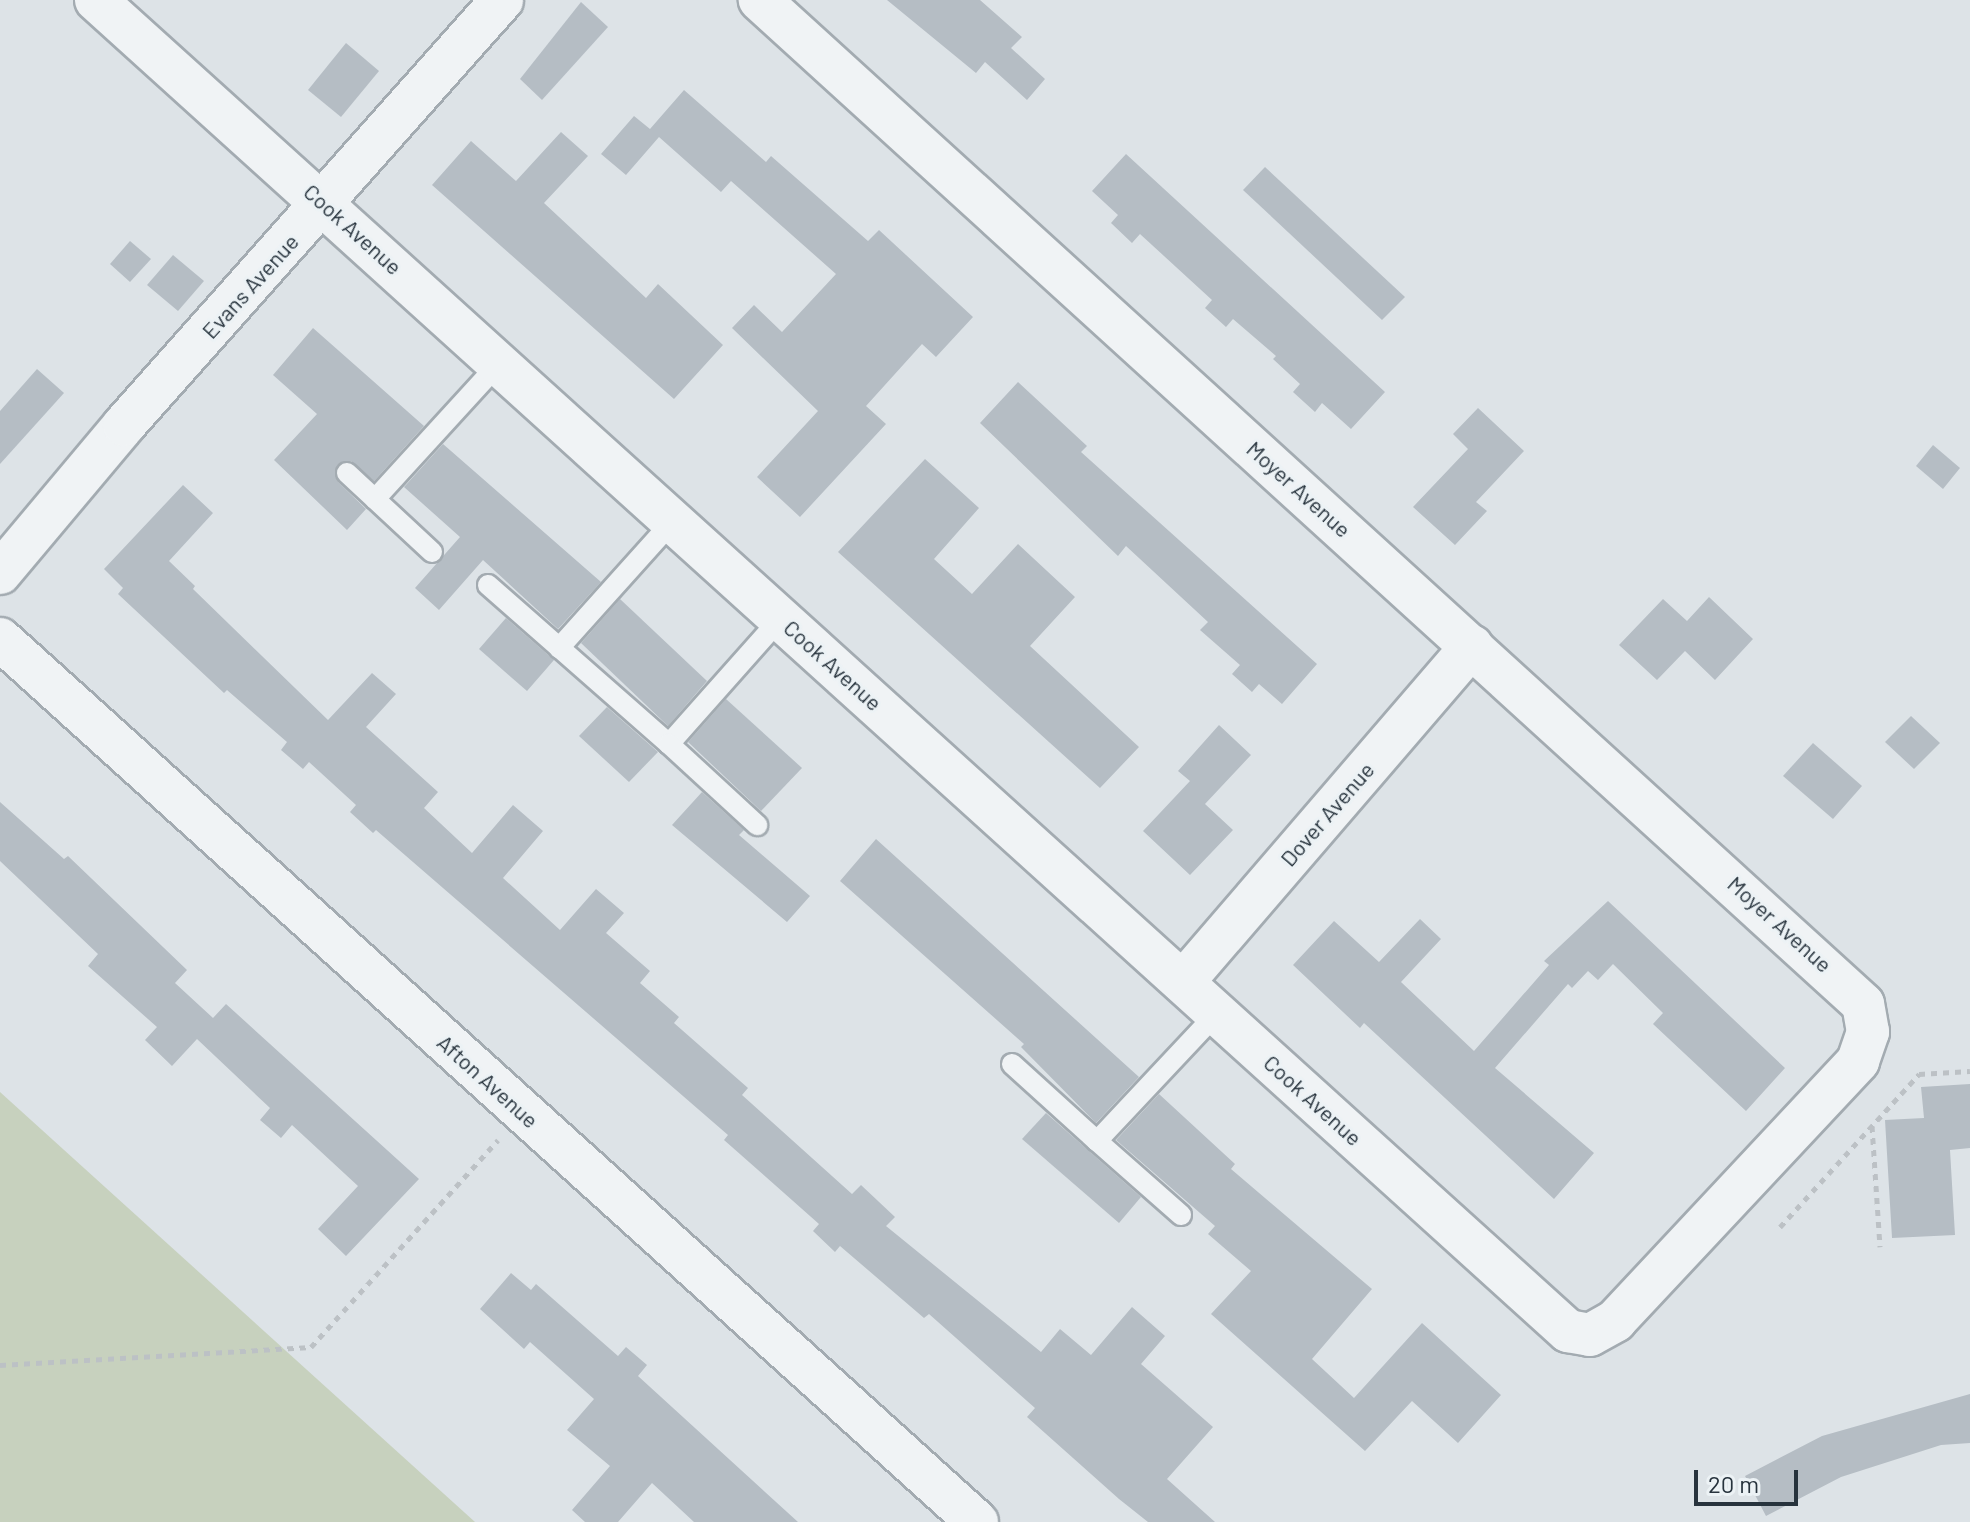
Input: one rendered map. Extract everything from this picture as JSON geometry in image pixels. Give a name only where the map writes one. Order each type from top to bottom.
[{"type":"street","name":"Cook Avenue","points":[[96,0],[500,362],[1568,1331]]},
{"type":"street","name":"Evans Avenue","points":[[0,573],[124,425],[502,0]]},
{"type":"street","name":"Moyer Avenue","points":[[760,0],[1839,978],[1863,1004],[1868,1032],[1858,1061],[1615,1321],[1590,1335],[1568,1331]]},
{"type":"street","name":"Afton Avenue","points":[[0,639],[977,1522]]},
{"type":"street","name":"Dover Avenue","points":[[1183,982],[1472,646]]},
{"type":"lane","points":[[375,499],[500,362]]},
{"type":"lane","points":[[347,473],[432,552]]},
{"type":"lane","points":[[559,648],[674,520]]},
{"type":"lane","points":[[488,585],[757,825]]},
{"type":"lane","points":[[669,744],[781,618]]},
{"type":"lane","points":[[1097,1141],[1217,1013]]},
{"type":"lane","points":[[1012,1064],[1181,1215]]},
{"type":"path","points":[[1780,1227],[1919,1074],[1970,1071]]},
{"type":"path","points":[[1872,1126],[1880,1247]]},
{"type":"path","points":[[0,1365],[311,1347],[509,1128]]},
{"type":"green space","points":[[0,1092],[475,1522],[0,1522]]},
{"type":"building","points":[[887,0],[980,0],[1022,37],[1011,48],[1045,79],[1027,100],[985,62],[976,73]]},
{"type":"building","points":[[581,2],[608,27],[542,100],[520,79]]},
{"type":"building","points":[[346,43],[379,71],[341,117],[308,90]]},
{"type":"building","points":[[684,90],[766,162],[771,156],[868,241],[879,230],[973,317],[936,357],[922,344],[866,406],[886,424],[800,517],[757,477],[818,411],[732,328],[754,305],[782,332],[836,274],[731,181],[721,192],[659,137],[626,175],[601,154],[634,116],[650,129]]},
{"type":"building","points":[[561,132],[588,156],[544,203],[646,298],[658,284],[723,345],[674,399],[432,185],[471,141],[516,181]]},
{"type":"building","points":[[1126,154],[1385,392],[1351,429],[1322,403],[1315,412],[1293,392],[1300,384],[1273,359],[1276,356],[1233,319],[1226,327],[1205,308],[1212,300],[1140,234],[1132,243],[1111,223],[1118,215],[1092,191]]},
{"type":"building","points":[[1265,167],[1405,297],[1382,320],[1243,190]]},
{"type":"building","points":[[130,241],[151,259],[130,282],[110,264]]},
{"type":"building","points":[[173,255],[204,281],[178,311],[147,285]]},
{"type":"building","points":[[313,328],[424,426],[374,481],[351,461],[337,465],[338,482],[366,509],[347,530],[274,460],[317,414],[273,375]]},
{"type":"building","points":[[37,369],[64,393],[0,464],[0,411]]},
{"type":"building","points":[[1018,382],[1087,446],[1081,452],[1317,664],[1282,704],[1259,684],[1252,692],[1232,674],[1240,665],[1200,630],[1208,622],[1126,546],[1118,556],[980,423]]},
{"type":"building","points":[[1478,408],[1524,451],[1476,502],[1487,511],[1455,545],[1413,507],[1468,449],[1453,434]]},
{"type":"building","points":[[443,444],[601,582],[558,629],[483,560],[439,610],[415,588],[460,537],[404,487]]},
{"type":"building","points":[[1933,445],[1960,468],[1943,489],[1916,466]]},
{"type":"building","points":[[925,459],[979,508],[934,559],[972,594],[1018,544],[1075,597],[1030,646],[1139,747],[1100,788],[838,552]]},
{"type":"building","points":[[183,485],[213,513],[169,561],[195,586],[193,589],[328,720],[372,673],[396,694],[366,727],[438,792],[424,808],[472,853],[513,805],[543,831],[503,878],[560,930],[596,889],[624,913],[606,933],[650,971],[640,983],[679,1017],[674,1023],[748,1088],[742,1095],[852,1194],[861,1185],[895,1217],[886,1226],[1041,1352],[1060,1329],[1091,1355],[1132,1307],[1165,1336],[1141,1364],[1213,1427],[1167,1479],[1215,1522],[1148,1522],[1119,1499],[1027,1417],[1035,1408],[929,1314],[924,1318],[840,1246],[835,1252],[813,1231],[819,1224],[724,1140],[728,1135],[376,830],[373,833],[350,812],[356,805],[309,762],[303,769],[281,750],[287,742],[227,690],[224,693],[118,594],[123,588],[104,569]]},
{"type":"building","points":[[1709,597],[1753,639],[1715,680],[1685,651],[1657,680],[1619,645],[1663,599],[1687,621]]},
{"type":"building","points":[[620,599],[707,681],[668,726],[581,643]]},
{"type":"building","points":[[506,618],[554,660],[527,691],[479,649]]},
{"type":"building","points":[[726,699],[802,768],[761,811],[688,742]]},
{"type":"building","points":[[607,707],[658,752],[629,782],[579,736]]},
{"type":"building","points":[[1911,716],[1940,743],[1914,769],[1885,742]]},
{"type":"building","points":[[1219,725],[1251,755],[1205,804],[1233,830],[1190,875],[1143,831],[1190,781],[1178,771]]},
{"type":"building","points":[[1813,743],[1862,786],[1833,819],[1783,776]]},
{"type":"building","points":[[702,792],[744,830],[739,835],[810,896],[787,922],[672,825]]},
{"type":"building","points":[[0,802],[64,859],[68,856],[187,970],[175,983],[213,1018],[226,1004],[419,1179],[346,1256],[318,1229],[358,1186],[292,1125],[281,1138],[260,1120],[270,1108],[197,1039],[172,1066],[145,1040],[157,1027],[88,966],[98,954],[0,861]]},
{"type":"building","points":[[876,839],[1139,1077],[1096,1123],[1021,1047],[1024,1044],[840,881]]},
{"type":"building","points":[[1608,901],[1785,1068],[1746,1111],[1653,1024],[1663,1013],[1613,964],[1598,980],[1588,971],[1572,988],[1568,984],[1495,1068],[1594,1153],[1554,1199],[1364,1023],[1360,1028],[1293,965],[1334,921],[1379,962],[1420,919],[1441,939],[1401,982],[1474,1051],[1549,965],[1544,961]]},
{"type":"building","points":[[1970,1084],[1970,1148],[1950,1150],[1955,1235],[1892,1238],[1885,1120],[1924,1118],[1921,1087]]},
{"type":"building","points":[[1159,1094],[1235,1164],[1231,1169],[1372,1289],[1312,1359],[1354,1398],[1422,1323],[1501,1395],[1458,1443],[1412,1401],[1365,1451],[1211,1314],[1251,1271],[1208,1234],[1215,1226],[1116,1140]]},
{"type":"building","points":[[1046,1113],[1141,1197],[1119,1223],[1022,1139]]},
{"type":"building","points":[[511,1273],[531,1290],[536,1284],[618,1356],[626,1347],[647,1365],[638,1376],[798,1522],[694,1522],[652,1483],[618,1522],[585,1522],[572,1510],[610,1466],[567,1430],[594,1399],[530,1342],[524,1349],[480,1309]]},
{"type":"building","points":[[1970,1394],[1970,1443],[1941,1445],[1841,1477],[1766,1516],[1745,1476],[1822,1436]]}]
